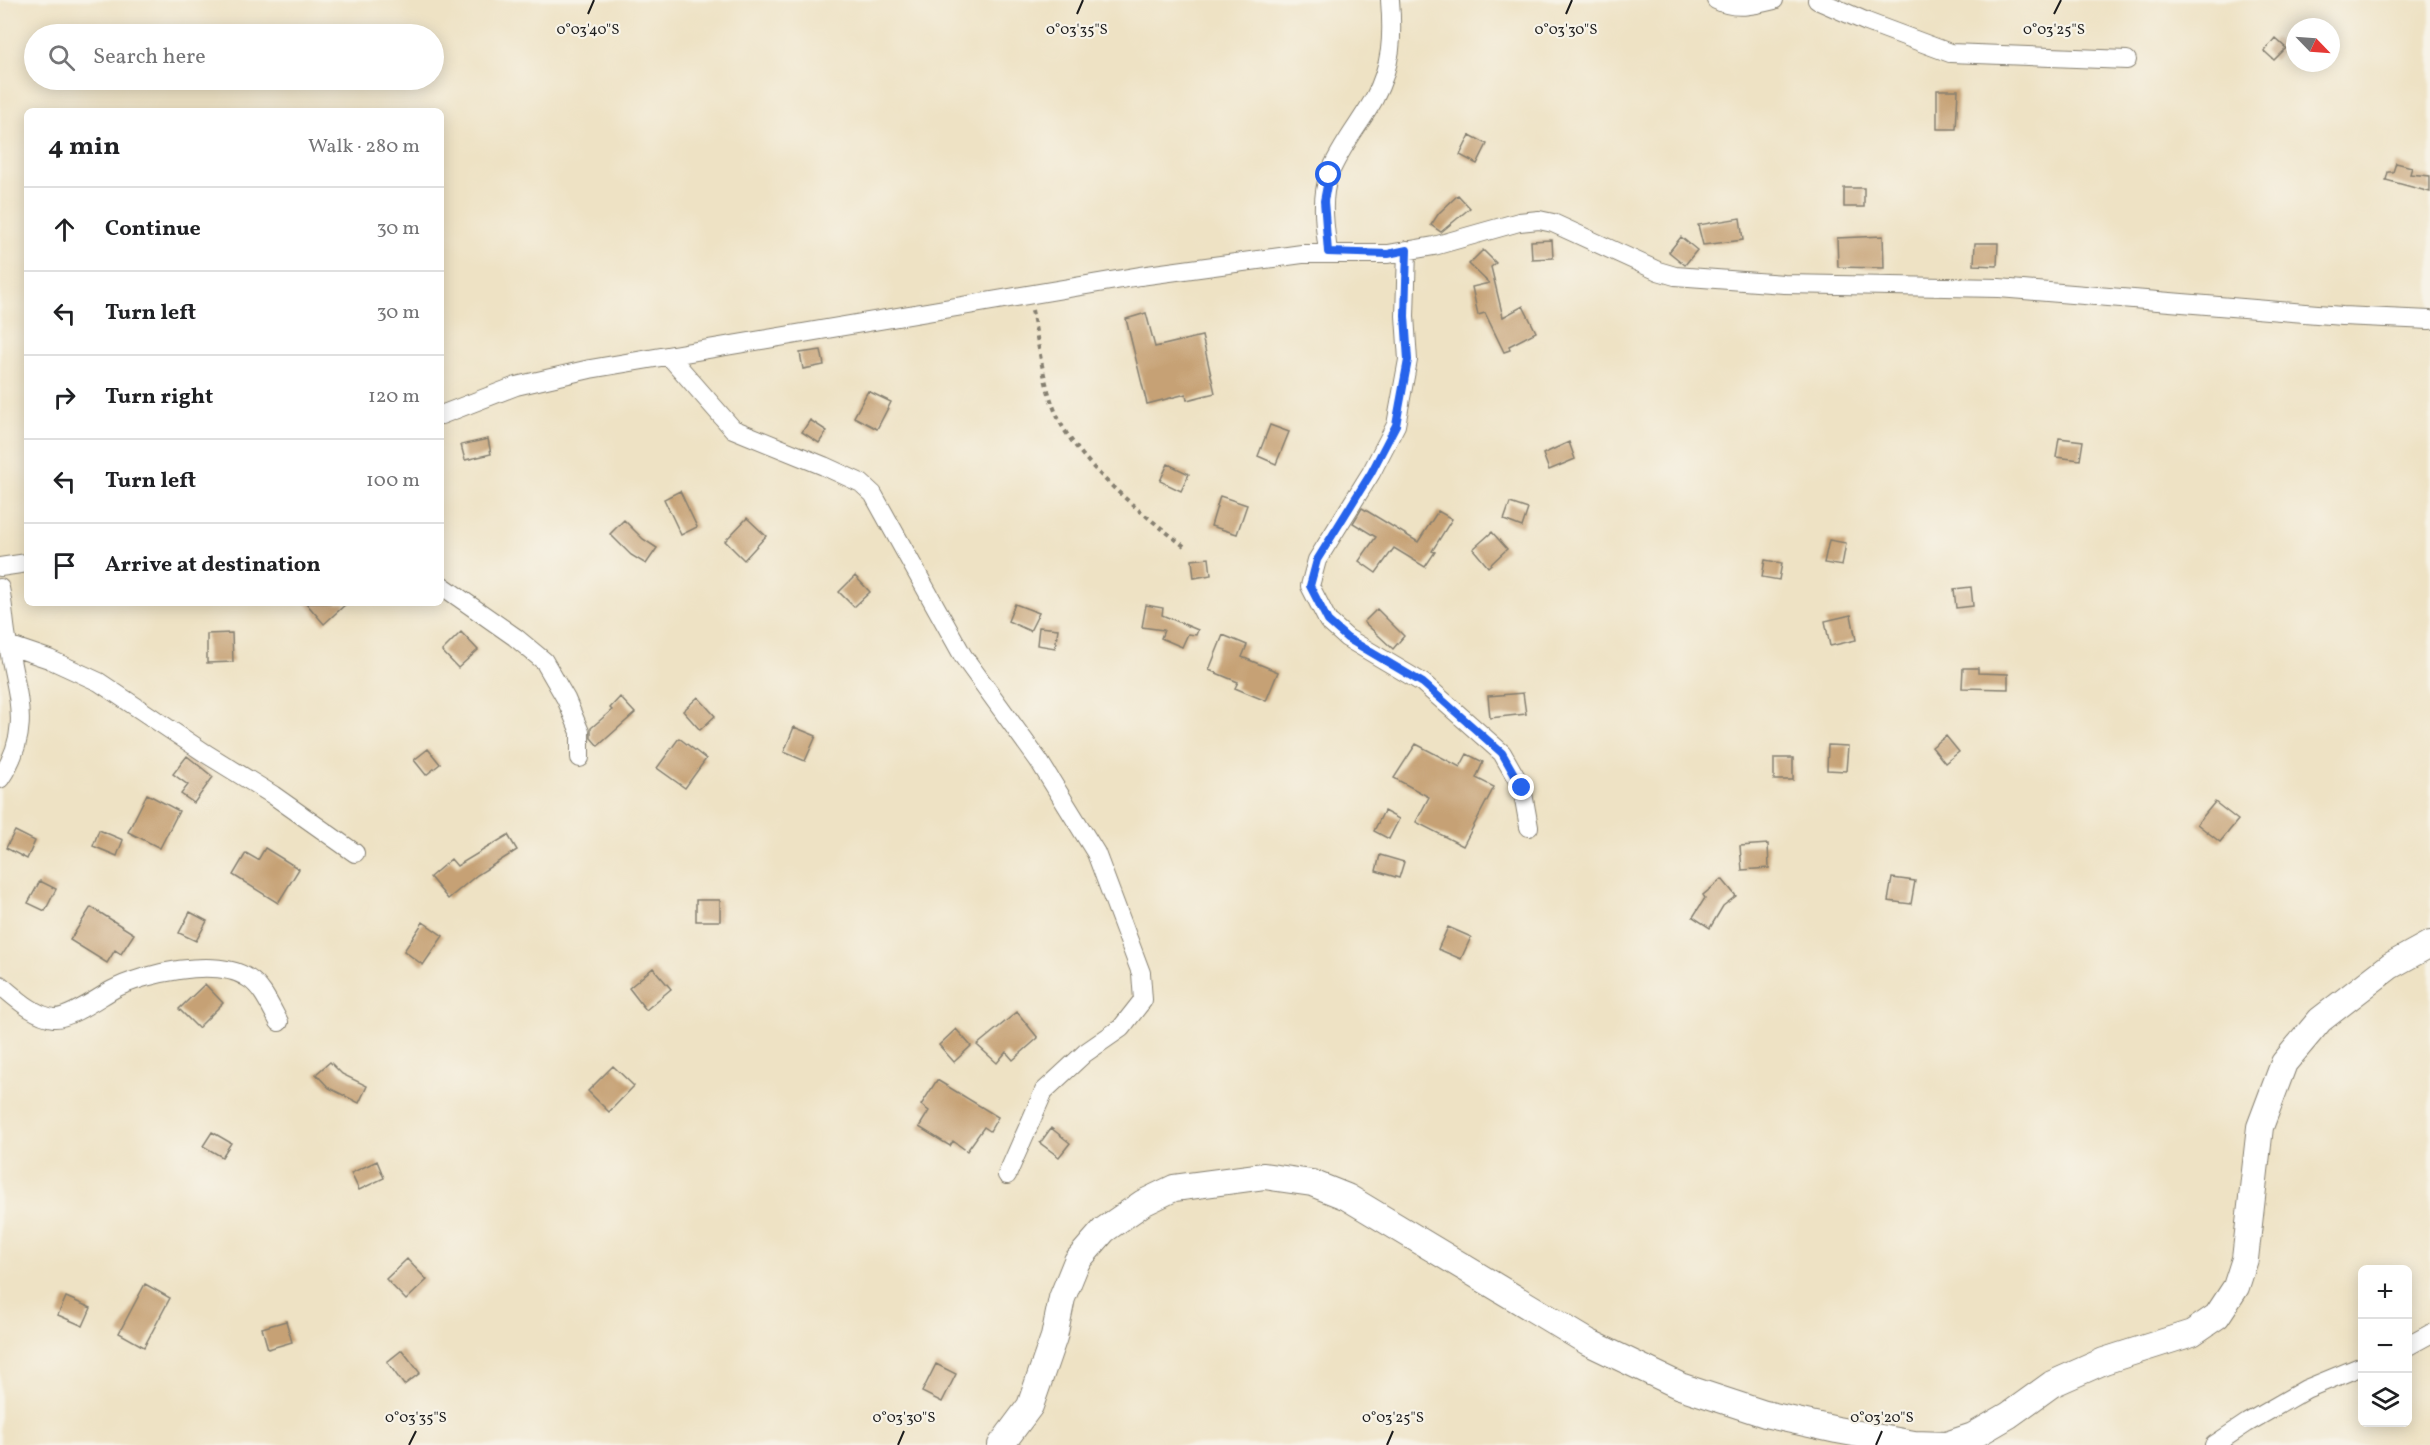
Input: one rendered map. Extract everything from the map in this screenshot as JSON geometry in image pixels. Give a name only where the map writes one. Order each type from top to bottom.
[{"type":"main road","points":[[1001,1445],[1030,1406],[1054,1337],[1062,1298],[1077,1261],[1104,1230],[1143,1203],[1174,1188],[1264,1176],[1312,1183],[1347,1197],[1588,1342],[1680,1386],[1765,1414],[1888,1440],[1946,1445],[1973,1436],[2010,1415],[2052,1384],[2104,1361],[2192,1333],[2217,1316],[2236,1287],[2245,1258],[2260,1127],[2284,1063],[2320,1020],[2390,966],[2430,944]]},
{"type":"street","points":[[1328,252],[1324,201],[1329,175],[1351,132],[1374,99],[1388,65],[1393,33],[1390,0]]},
{"type":"street","points":[[1716,0],[1726,6],[1750,6],[1774,0]]},
{"type":"street","points":[[1817,0],[1867,22],[1950,53],[2127,60]]},
{"type":"street","points":[[444,414],[516,386],[590,369],[1140,276],[1302,254],[1328,252],[1388,254],[1434,246],[1519,222],[1539,220],[1553,223],[1658,271],[1675,276],[1784,284],[1999,288],[2342,316],[2430,320]]},
{"type":"street","points":[[1407,250],[1405,316],[1408,360],[1396,425],[1371,473],[1317,560],[1310,586],[1328,621],[1347,638],[1423,683],[1502,753],[1522,788],[1529,827]]},
{"type":"street","points":[[670,357],[733,429],[852,478],[873,494],[963,656],[1039,762],[1096,853],[1141,973],[1143,1000],[1121,1028],[1085,1053],[1044,1091],[1007,1175]]},
{"type":"street","points":[[0,567],[24,563]]},
{"type":"street","points":[[444,587],[515,637],[544,661],[566,699],[580,732],[580,759]]},
{"type":"street","points":[[0,588],[21,724],[8,768],[0,779]]},
{"type":"street","points":[[8,645],[49,659],[99,682],[205,753],[273,795],[355,853]]},
{"type":"street","points":[[0,985],[43,1015],[56,1018],[71,1013],[116,988],[162,972],[189,968],[236,972],[250,978],[261,991],[279,1023]]},
{"type":"street","points":[[2412,1344],[2430,1335]]},
{"type":"street","points":[[2214,1445],[2306,1389],[2358,1368]]},
{"type":"path","points":[[1029,294],[1051,398],[1067,434],[1100,474],[1136,508],[1184,546]]},
{"type":"building","points":[[2275,38],[2286,48],[2274,60],[2264,51]]},
{"type":"building","points":[[1937,90],[1958,90],[1956,129],[1937,129]]},
{"type":"building","points":[[1470,135],[1487,144],[1477,164],[1460,155]]},
{"type":"building","points":[[2396,163],[2412,167],[2410,174],[2430,176],[2430,192],[2386,180],[2388,172],[2393,172]]},
{"type":"building","points":[[1844,188],[1864,188],[1864,207],[1844,207]]},
{"type":"building","points":[[1458,195],[1470,208],[1441,232],[1431,225],[1439,213]]},
{"type":"building","points":[[1740,218],[1743,240],[1703,245],[1698,225]]},
{"type":"building","points":[[1883,236],[1884,268],[1838,267],[1837,238]]},
{"type":"building","points":[[1681,237],[1697,250],[1685,265],[1669,252]]},
{"type":"building","points":[[1552,240],[1553,258],[1532,259],[1531,241]]},
{"type":"building","points":[[1975,243],[1998,243],[1997,266],[1974,265]]},
{"type":"building","points":[[1483,250],[1496,263],[1491,267],[1503,317],[1523,306],[1536,332],[1509,346],[1510,350],[1504,352],[1485,313],[1478,315],[1472,287],[1489,283],[1469,264]]},
{"type":"building","points":[[1146,313],[1155,347],[1202,336],[1215,393],[1187,400],[1186,394],[1147,404],[1126,319]]},
{"type":"building","points":[[821,350],[824,365],[803,369],[800,353]]},
{"type":"building","points":[[868,391],[891,402],[877,429],[854,417]]},
{"type":"building","points":[[810,420],[827,431],[819,443],[802,432]]},
{"type":"building","points":[[1270,425],[1289,432],[1276,464],[1258,456]]},
{"type":"building","points":[[2059,438],[2083,441],[2080,460],[2056,457]]},
{"type":"building","points":[[488,439],[491,454],[465,460],[461,445]]},
{"type":"building","points":[[1569,442],[1575,459],[1549,470],[1543,454]]},
{"type":"building","points":[[1168,464],[1189,474],[1181,491],[1160,481]]},
{"type":"building","points":[[680,491],[697,527],[681,535],[664,499]]},
{"type":"building","points":[[1220,496],[1247,505],[1237,534],[1211,526]]},
{"type":"building","points":[[1510,503],[1528,509],[1522,527],[1504,520]]},
{"type":"building","points":[[1362,508],[1418,542],[1438,511],[1452,519],[1425,567],[1394,548],[1376,573],[1359,561],[1376,537],[1353,523]]},
{"type":"building","points":[[747,518],[766,536],[744,560],[725,541]]},
{"type":"building","points":[[624,520],[643,539],[657,548],[646,564],[631,555],[610,534]]},
{"type":"building","points":[[1492,532],[1507,549],[1488,567],[1473,549]]},
{"type":"building","points":[[1829,540],[1846,543],[1842,566],[1824,563]]},
{"type":"building","points":[[1209,558],[1211,575],[1194,578],[1192,560]]},
{"type":"building","points":[[1765,560],[1782,563],[1779,580],[1762,577]]},
{"type":"building","points":[[855,576],[870,592],[854,607],[839,592]]},
{"type":"building","points":[[1971,587],[1973,606],[1956,608],[1954,589]]},
{"type":"building","points":[[1015,604],[1039,613],[1030,631],[1008,621]]},
{"type":"building","points":[[1146,605],[1163,608],[1162,615],[1198,630],[1196,635],[1188,634],[1182,647],[1161,638],[1164,630],[1142,627]]},
{"type":"building","points":[[309,606],[344,606],[324,624]]},
{"type":"building","points":[[1377,609],[1404,636],[1393,649],[1364,622]]},
{"type":"building","points":[[1851,615],[1856,640],[1830,646],[1825,621]]},
{"type":"building","points":[[1039,627],[1058,629],[1055,648],[1037,645]]},
{"type":"building","points":[[461,632],[478,650],[458,668],[442,651]]},
{"type":"building","points":[[232,633],[233,662],[207,663],[207,634]]},
{"type":"building","points":[[1223,635],[1247,645],[1242,657],[1278,672],[1266,701],[1235,688],[1238,682],[1209,670]]},
{"type":"building","points":[[1963,668],[1978,668],[1978,673],[2008,674],[2008,689],[1962,688]]},
{"type":"building","points":[[1523,693],[1526,714],[1490,718],[1488,696]]},
{"type":"building","points":[[620,697],[635,713],[598,746],[591,738],[591,728],[612,710],[610,708]]},
{"type":"building","points":[[698,697],[715,716],[700,730],[683,711]]},
{"type":"building","points":[[794,727],[816,736],[805,761],[784,752]]},
{"type":"building","points":[[1946,736],[1959,752],[1945,763],[1932,747]]},
{"type":"building","points":[[679,738],[706,759],[685,788],[657,768]]},
{"type":"building","points":[[1416,744],[1460,767],[1467,754],[1483,762],[1476,778],[1494,787],[1463,846],[1416,822],[1429,797],[1394,778]]},
{"type":"building","points":[[1828,745],[1848,746],[1846,771],[1827,770]]},
{"type":"building","points":[[428,749],[440,764],[426,775],[414,760]]},
{"type":"building","points":[[187,756],[213,777],[194,803],[181,794],[188,785],[173,774]]},
{"type":"building","points":[[1774,758],[1793,758],[1793,780],[1774,780]]},
{"type":"building","points":[[147,794],[179,811],[160,848],[128,832]]},
{"type":"building","points":[[2215,802],[2238,820],[2220,842],[2197,824]]},
{"type":"building","points":[[1384,811],[1399,819],[1389,839],[1374,831]]},
{"type":"building","points":[[99,830],[123,840],[117,856],[93,846]]},
{"type":"building","points":[[15,831],[35,841],[27,859],[6,848]]},
{"type":"building","points":[[508,835],[517,850],[477,875],[448,899],[430,877],[451,859],[457,866]]},
{"type":"building","points":[[1768,844],[1769,868],[1742,870],[1740,846]]},
{"type":"building","points":[[265,848],[299,869],[278,903],[233,875],[246,853],[258,860]]},
{"type":"building","points":[[1380,855],[1404,862],[1399,878],[1376,871]]},
{"type":"building","points":[[1892,878],[1915,881],[1911,904],[1888,901]]},
{"type":"building","points":[[1722,879],[1736,896],[1723,906],[1710,928],[1693,917],[1705,898],[1703,895]]},
{"type":"building","points":[[40,881],[56,889],[45,911],[28,903]]},
{"type":"building","points":[[696,900],[720,900],[720,921],[696,921]]},
{"type":"building","points":[[91,907],[134,934],[121,954],[115,950],[107,963],[70,940]]},
{"type":"building","points":[[190,912],[207,921],[196,941],[179,933]]},
{"type":"building","points":[[423,922],[443,936],[423,965],[404,951]]},
{"type":"building","points":[[1448,927],[1471,937],[1461,959],[1438,949]]},
{"type":"building","points":[[653,968],[671,989],[646,1010],[629,988]]},
{"type":"building","points":[[205,984],[223,1003],[198,1028],[179,1009]]},
{"type":"building","points":[[1017,1012],[1038,1038],[1013,1060],[1006,1052],[997,1063],[977,1045]]},
{"type":"building","points":[[956,1029],[971,1046],[954,1062],[939,1045]]},
{"type":"building","points":[[330,1062],[342,1074],[367,1086],[359,1103],[329,1088],[316,1074]]},
{"type":"building","points":[[613,1066],[634,1086],[609,1112],[588,1091]]},
{"type":"building","points":[[937,1080],[998,1117],[990,1131],[984,1127],[967,1151],[953,1141],[950,1146],[919,1127],[929,1111],[921,1105]]},
{"type":"building","points":[[1051,1128],[1070,1143],[1059,1157],[1040,1143]]},
{"type":"building","points":[[212,1132],[231,1143],[222,1157],[203,1146]]},
{"type":"building","points":[[377,1161],[384,1178],[359,1190],[351,1173]]},
{"type":"building","points":[[407,1259],[427,1280],[406,1300],[386,1279]]},
{"type":"building","points":[[145,1284],[170,1298],[144,1347],[119,1333]]},
{"type":"building","points":[[66,1297],[91,1308],[83,1326],[58,1315]]},
{"type":"building","points":[[286,1321],[292,1342],[268,1349],[262,1328]]},
{"type":"building","points":[[402,1350],[420,1373],[404,1385],[387,1362]]},
{"type":"building","points":[[936,1364],[956,1374],[942,1402],[922,1392]]},
{"type":"route","points":[[1329,175],[1324,201],[1324,225],[1328,252],[1388,254],[1407,250],[1405,316],[1408,360],[1396,425],[1371,473],[1317,560],[1310,586],[1328,621],[1347,638],[1423,683],[1502,753],[1522,788]]}]
